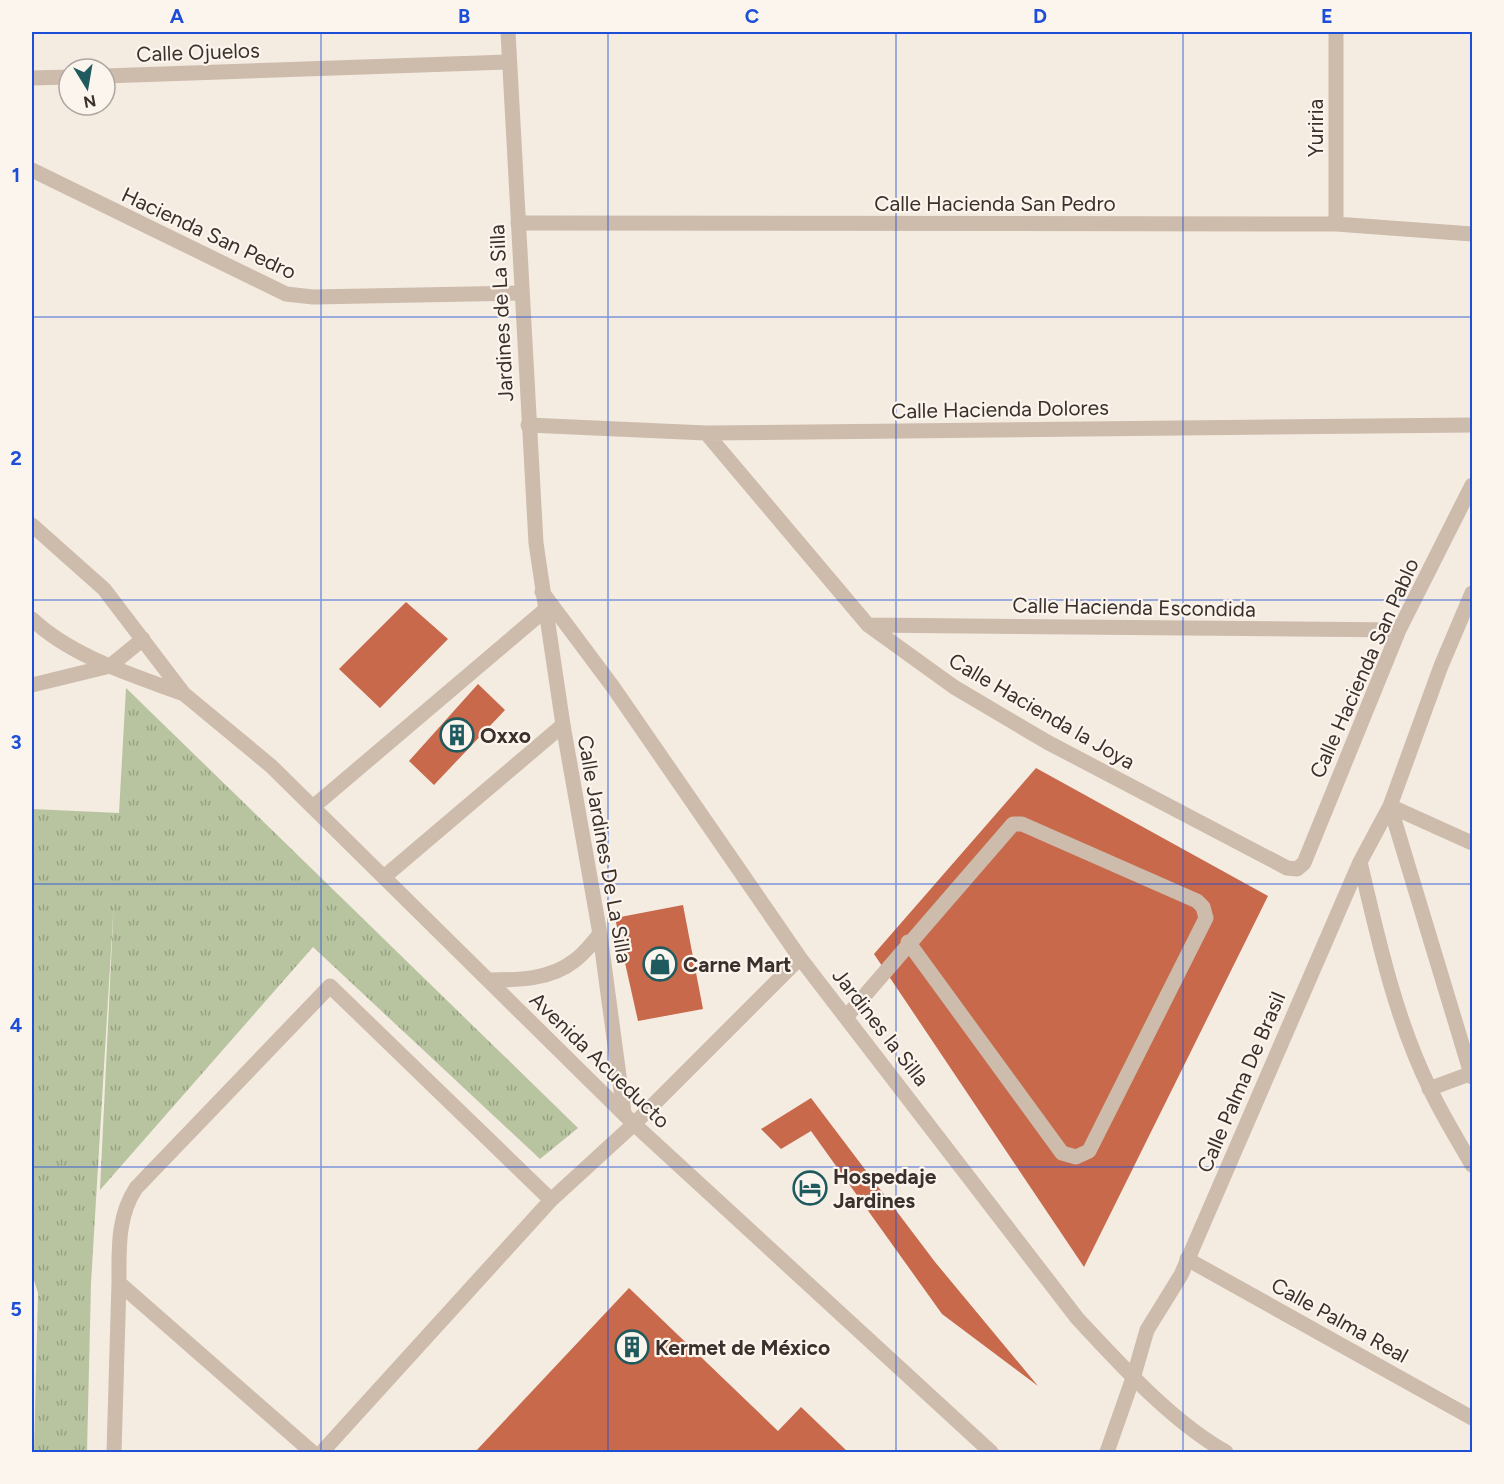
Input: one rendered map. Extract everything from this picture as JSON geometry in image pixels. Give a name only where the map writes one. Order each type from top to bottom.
[{"type":"street","name":"Jardines de La Silla","points":[[508,32],[528,425],[536,543],[542,592]]},
{"type":"street","name":"Yuriria","points":[[1336,32],[1336,224]]},
{"type":"street","name":"Calle Ojuelos","points":[[117,76],[508,62]]},
{"type":"street","points":[[32,78],[57,77]]},
{"type":"street","name":"Hacienda San Pedro","points":[[32,170],[286,294],[313,297],[521,293]]},
{"type":"street","name":"Calle Hacienda San Pedro","points":[[518,223],[1336,224],[1473,234]]},
{"type":"street","name":"Calle Hacienda Dolores","points":[[528,425],[706,433],[1473,425]]},
{"type":"street","name":"Calle Hacienda la Joya","points":[[706,433],[868,625],[954,687],[1047,742],[1287,868],[1297,868]]},
{"type":"street","name":"Calle Hacienda San Pablo","points":[[1297,868],[1304,863],[1399,630],[1473,485]]},
{"type":"street","name":"Avenida Acueducto","points":[[32,525],[104,589],[184,694],[271,766],[629,1119],[991,1452]]},
{"type":"street","name":"Calle Jardines De La Silla","points":[[542,592],[629,1119]]},
{"type":"street","name":"Jardines la Silla","points":[[542,592],[613,687],[800,958],[847,1016],[1077,1318],[1199,1437],[1226,1452]]},
{"type":"street","name":"Calle Palma De Brasil","points":[[1107,1452],[1147,1330],[1181,1275],[1360,862],[1390,806],[1441,666],[1472,594]]},
{"type":"street","points":[[313,807],[545,610]]},
{"type":"street","name":"Avenida Acueducto","points":[[32,619],[46,632],[110,666],[184,694]]},
{"type":"street","name":"Calle Hacienda Escondida","points":[[868,625],[1399,630]]},
{"type":"street","points":[[32,685],[110,666],[143,639]]},
{"type":"street","points":[[384,877],[563,725]]},
{"type":"street","points":[[1390,806],[1473,843]]},
{"type":"street","points":[[1390,806],[1472,1074],[1430,1089]]},
{"type":"street","points":[[847,1016],[908,942],[1013,824],[1022,824],[1197,902],[1203,907],[1206,918],[1089,1151],[1076,1157],[1062,1154],[908,942]]},
{"type":"street","points":[[1360,862],[1381,952],[1404,1024],[1430,1089],[1473,1165]]},
{"type":"street","points":[[489,980],[531,979],[557,970],[574,962],[600,934]]},
{"type":"street","points":[[322,1452],[551,1200],[629,1119],[800,958]]},
{"type":"street","points":[[114,1452],[119,1247],[126,1203],[136,1188],[330,986],[551,1200]]},
{"type":"street","name":"Calle Palma Real","points":[[1187,1259],[1473,1418]]},
{"type":"street","points":[[119,1283],[312,1452]]},
{"type":"green space","points":[[126,688],[578,1128],[540,1159],[313,947],[100,1190],[114,900],[91,1283],[87,1452],[34,1452],[38,1293],[32,1274],[32,809],[119,813]]},
{"type":"building","points":[[406,602],[448,639],[380,708],[339,669]]},
{"type":"building","name":"Oxxo","points":[[478,684],[505,710],[434,785],[409,761]]},
{"type":"building","points":[[1036,768],[1268,896],[1084,1267],[874,954]]},
{"type":"building","name":"Carne Mart","points":[[683,905],[703,1009],[638,1021],[615,918]]},
{"type":"building","points":[[811,1098],[935,1262],[1038,1386],[942,1314],[811,1131],[781,1149],[761,1129]]},
{"type":"building","name":"Kermet de México","points":[[629,1288],[778,1431],[801,1407],[848,1452],[475,1452]]},
{"type":"place","name":"Oxxo","points":[[457,735]]},
{"type":"place","name":"Carne Mart","points":[[660,964]]},
{"type":"place","name":"Hospedaje Jardines","points":[[810,1188]]},
{"type":"place","name":"Kermet de México","points":[[632,1347]]}]
